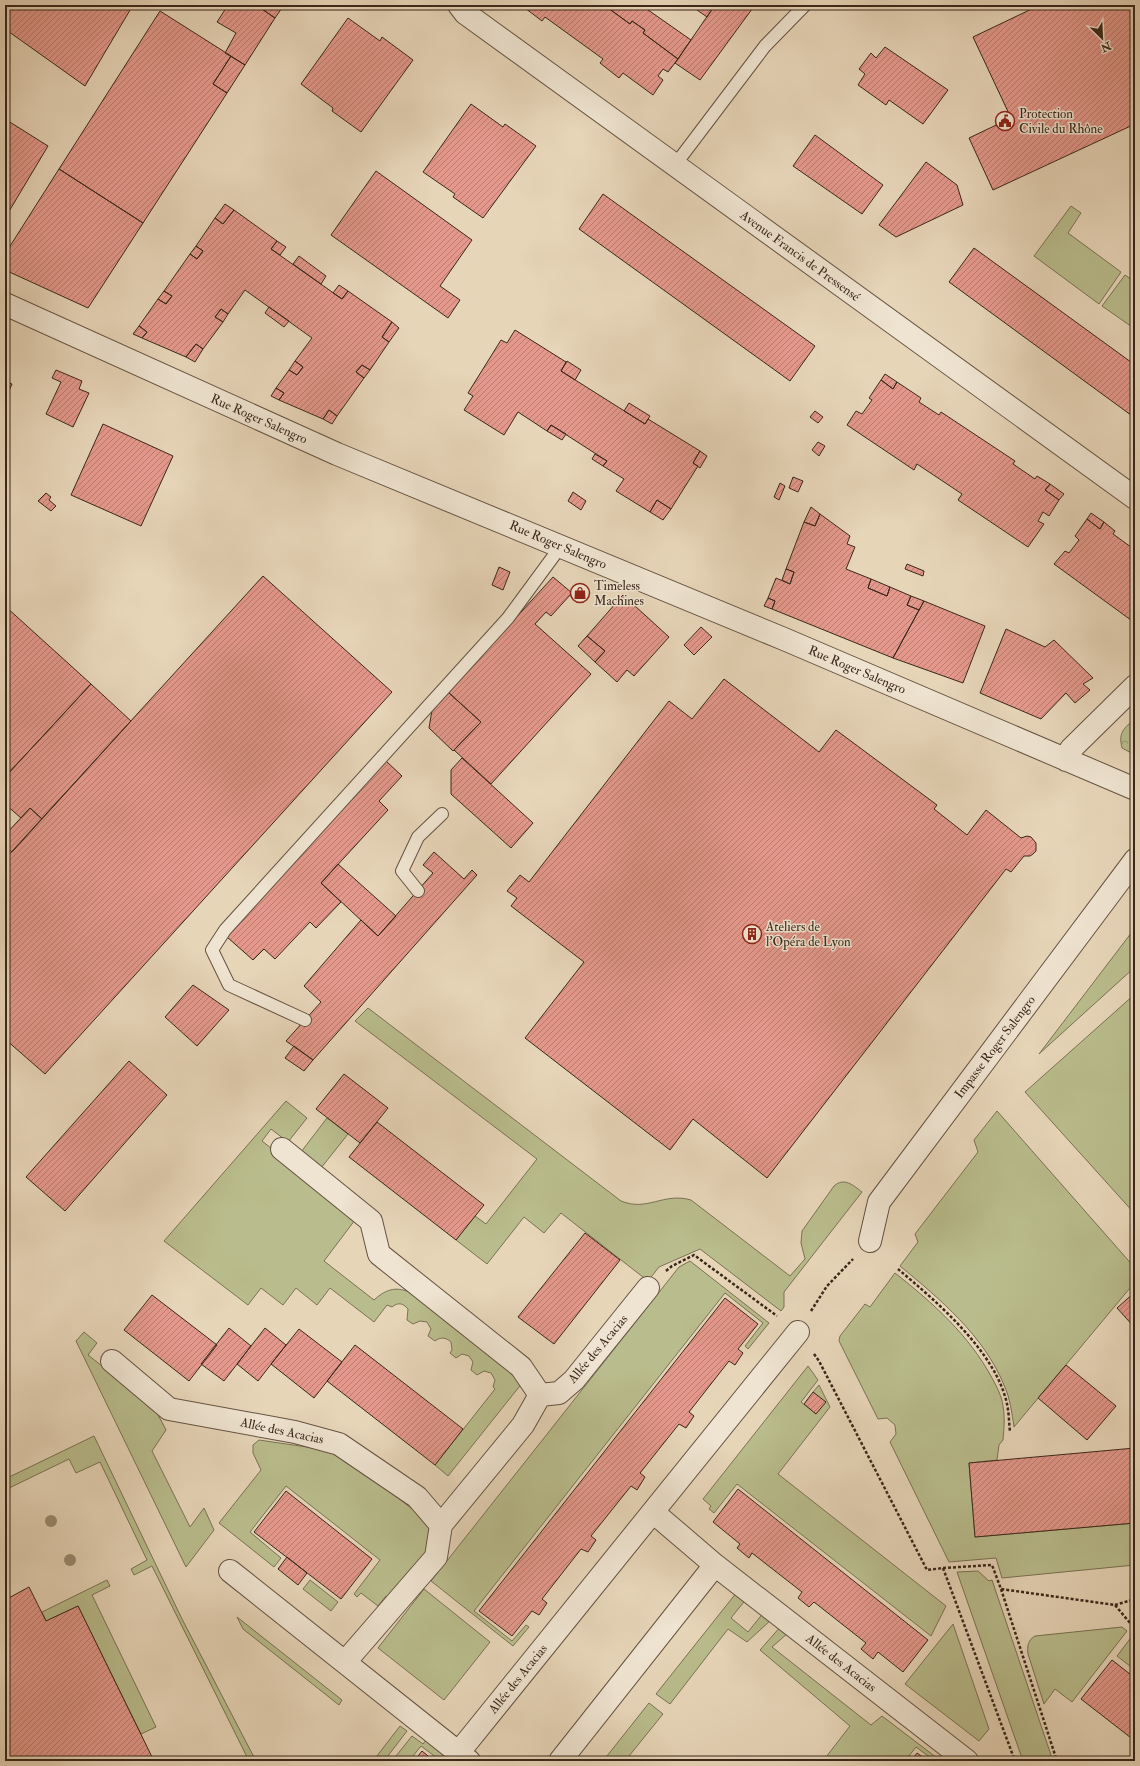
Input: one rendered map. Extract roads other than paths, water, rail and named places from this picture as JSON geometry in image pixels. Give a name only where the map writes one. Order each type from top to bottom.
[{"type":"street","name":"Avenue Francis de Pressensé","points":[[441,5],[462,9],[674,165],[1135,498]]},
{"type":"street","name":"Rue Roger Salengro","points":[[5,304],[337,454],[784,639],[1135,789]]},
{"type":"street","points":[[1066,760],[1071,749],[1135,686]]},
{"type":"street","name":"Impasse Roger Salengro","points":[[870,1241],[879,1202],[1135,860]]},
{"type":"street","points":[[282,1149],[371,1221],[380,1254],[521,1367],[540,1395],[523,1425],[441,1526],[436,1557],[345,1662]]},
{"type":"street","name":"Allée des Acacias","points":[[540,1395],[560,1393],[574,1380],[648,1288]]},
{"type":"street","name":"Allée des Acacias","points":[[230,1571],[464,1757],[653,1512],[798,1332]]},
{"type":"street","name":"Allée des Acacias","points":[[112,1360],[169,1409],[295,1432],[339,1444],[418,1497],[441,1526]]},
{"type":"street","name":"Allée des Acacias","points":[[653,1512],[715,1565],[967,1761]]},
{"type":"street","points":[[560,1761],[715,1565]]},
{"type":"lane","points":[[674,165],[765,46],[805,5]]},
{"type":"lane","points":[[305,1020],[229,984],[212,950],[225,930],[508,618],[561,546]]},
{"type":"lane","points":[[418,891],[402,871],[418,837],[442,814]]},
{"type":"place","name":"Protection Civile du Rhône","points":[[1005,121]]},
{"type":"place","name":"Timeless Machines","points":[[580,593]]},
{"type":"place","name":"Ateliers de l'Opéra de Lyon","points":[[752,934]]}]
